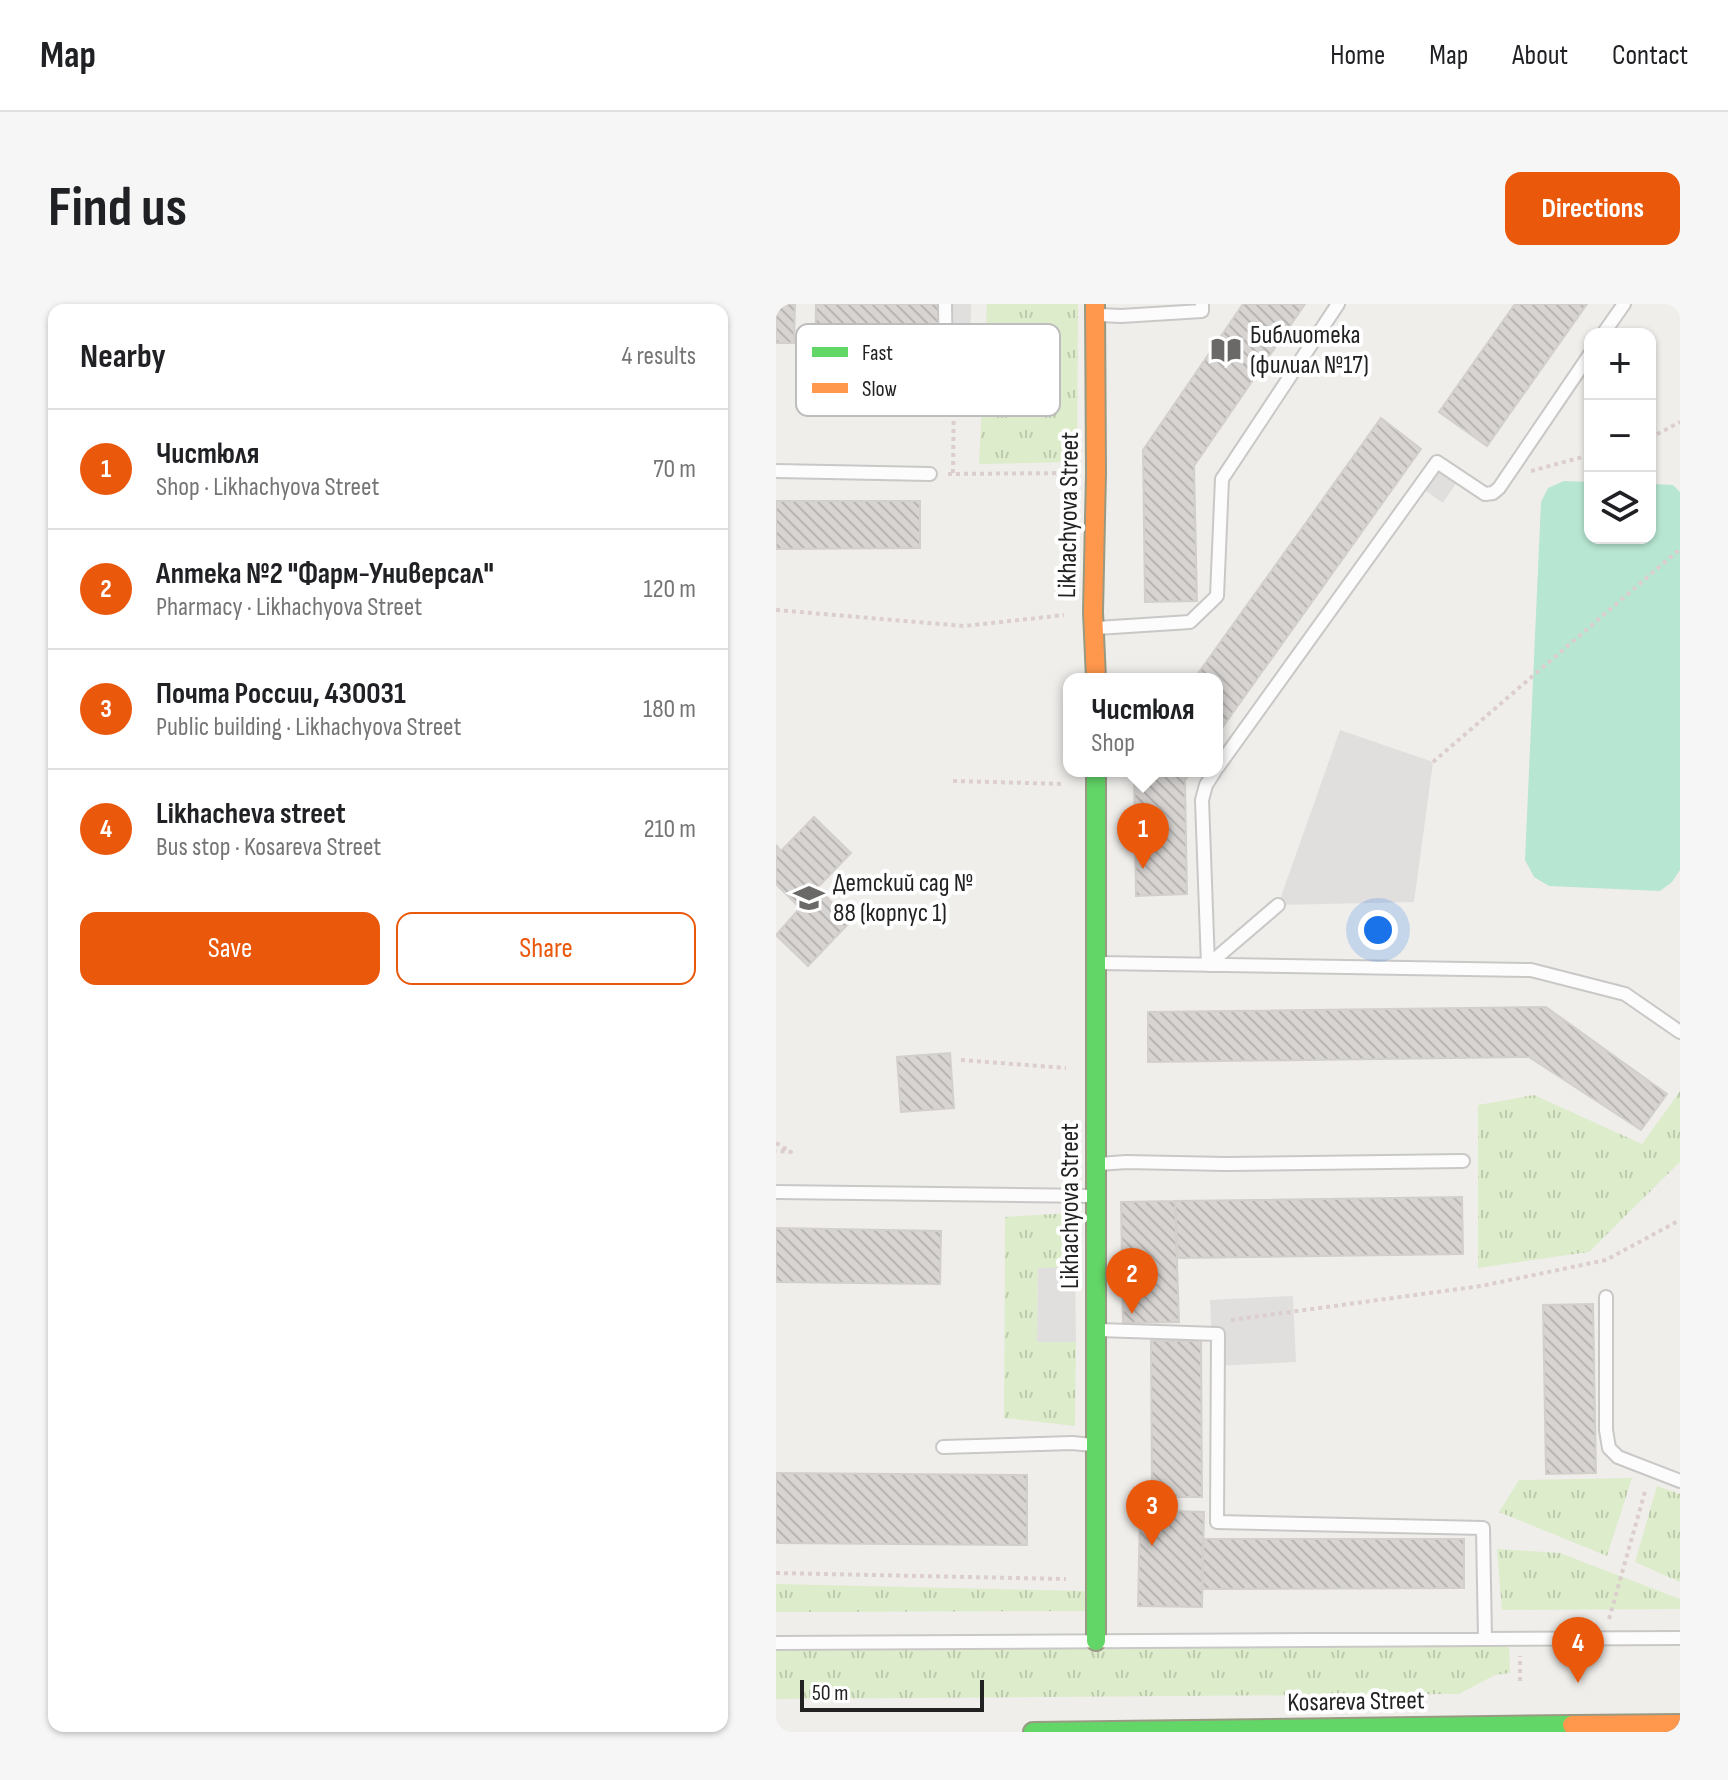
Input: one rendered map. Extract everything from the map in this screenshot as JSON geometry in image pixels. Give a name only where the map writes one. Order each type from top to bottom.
[{"type":"street","name":"Likhachyova Street","points":[[1095,309],[1096,673]]},
{"type":"street","name":"Likhachyova Street","points":[[1096,778],[1096,1641]]},
{"type":"street","name":"Kosareva Street","points":[[1033,1732],[1680,1724]]},
{"type":"lane","points":[[945,304],[946,324]]},
{"type":"lane","points":[[1095,309],[1121,316],[1202,311],[1202,304]]},
{"type":"lane","points":[[1094,620],[1190,622],[1217,596],[1222,479],[1338,304]]},
{"type":"lane","points":[[1607,328],[1624,304]]},
{"type":"lane","points":[[1223,760],[1437,462],[1485,494],[1493,493],[1584,363]]},
{"type":"lane","points":[[776,471],[930,474]]},
{"type":"lane","points":[[1208,965],[1202,800],[1211,777]]},
{"type":"lane","points":[[1208,965],[1278,905]]},
{"type":"lane","points":[[1096,963],[1531,970],[1625,994],[1680,1032]]},
{"type":"lane","points":[[1096,1164],[1463,1161]]},
{"type":"lane","points":[[776,1192],[1096,1196]]},
{"type":"lane","points":[[1606,1297],[1606,1430],[1609,1448],[1618,1457],[1680,1481]]},
{"type":"lane","points":[[1096,1330],[1218,1334],[1217,1522],[1483,1528],[1485,1639]]},
{"type":"lane","points":[[943,1447],[1072,1443],[1096,1446]]},
{"type":"lane","points":[[776,1643],[1680,1638]]},
{"type":"path","points":[[951,416],[953,473]]},
{"type":"path","points":[[1656,435],[1680,422]]},
{"type":"path","points":[[1506,478],[1584,457]]},
{"type":"path","points":[[930,474],[1096,473]]},
{"type":"path","points":[[1433,762],[1680,549]]},
{"type":"path","points":[[776,610],[964,626],[1094,620]]},
{"type":"path","points":[[953,781],[1096,778]]},
{"type":"path","points":[[961,1060],[1096,1070]]},
{"type":"path","points":[[776,1143],[791,1152],[776,1151]]},
{"type":"path","points":[[1218,1334],[1221,1321],[1481,1286],[1606,1260],[1680,1220]]},
{"type":"path","points":[[1607,1629],[1646,1488]]},
{"type":"path","points":[[776,1573],[1096,1580]]},
{"type":"path","points":[[1520,1639],[1520,1681]]},
{"type":"green space","points":[[987,304],[1078,304],[1077,462],[979,464],[981,416],[1060,416],[1060,324],[986,324]]},
{"type":"green space","points":[[1564,481],[1584,482],[1584,544],[1656,544],[1656,484],[1673,485],[1680,492],[1680,870],[1672,882],[1660,891],[1549,886],[1534,877],[1525,860],[1541,502],[1548,488]]},
{"type":"green space","points":[[1680,1091],[1680,1162],[1589,1252],[1478,1268],[1478,1105],[1534,1095],[1642,1144]]},
{"type":"green space","points":[[1072,1213],[1075,1267],[1038,1269],[1037,1341],[1076,1342],[1075,1426],[1004,1418],[1005,1217]]},
{"type":"green space","points":[[1632,1478],[1607,1556],[1499,1512],[1519,1480]]},
{"type":"green space","points":[[1657,1486],[1680,1494],[1680,1582],[1635,1562]]},
{"type":"green space","points":[[1497,1549],[1560,1553],[1680,1599],[1680,1609],[1502,1610]]},
{"type":"green space","points":[[776,1584],[1085,1591],[1086,1611],[776,1612]]},
{"type":"green space","points":[[1509,1639],[1510,1673],[1495,1675],[1459,1694],[776,1699],[776,1647],[1058,1644],[1457,1647]]},
{"type":"shaded area","points":[[938,304],[971,304],[971,324],[938,324]]},
{"type":"shaded area","points":[[1437,462],[1460,477],[1443,503],[1420,487]]},
{"type":"shaded area","points":[[1340,730],[1433,762],[1414,902],[1278,905]]},
{"type":"shaded area","points":[[1075,1267],[1076,1342],[1037,1342],[1038,1268]]},
{"type":"shaded area","points":[[1293,1296],[1296,1362],[1213,1366],[1210,1300]]},
{"type":"building","points":[[776,304],[795,304],[794,343],[776,343]]},
{"type":"building","points":[[816,304],[938,304],[938,324],[816,324]]},
{"type":"building","points":[[1243,304],[1305,304],[1194,466],[1197,601],[1145,602],[1143,450]]},
{"type":"building","points":[[1515,304],[1587,304],[1487,446],[1439,412]]},
{"type":"building","points":[[1381,418],[1421,449],[1223,727],[1223,673],[1198,673]]},
{"type":"building","points":[[776,501],[920,501],[920,548],[776,549]]},
{"type":"building","points":[[1134,777],[1187,777],[1187,894],[1136,896]]},
{"type":"building","name":"Детский сад № 88 (корпус 1)","points":[[814,817],[851,853],[817,888],[851,921],[808,966],[776,935],[800,908],[776,884],[776,845],[781,851]]},
{"type":"building","points":[[1546,1007],[1667,1094],[1641,1130],[1529,1057],[1148,1062],[1148,1012]]},
{"type":"building","points":[[950,1053],[954,1108],[901,1112],[897,1057]]},
{"type":"building","points":[[1462,1197],[1463,1254],[1178,1258],[1175,1201]]},
{"type":"building","points":[[1175,1201],[1179,1322],[1123,1323],[1121,1202]]},
{"type":"building","points":[[776,1228],[941,1231],[940,1284],[776,1282]]},
{"type":"building","points":[[1593,1304],[1596,1473],[1546,1474],[1543,1305]]},
{"type":"building","points":[[1151,1341],[1201,1341],[1202,1497],[1152,1497]]},
{"type":"building","points":[[776,1473],[1027,1475],[1027,1545],[776,1543]]},
{"type":"building","points":[[1140,1510],[1204,1512],[1202,1607],[1138,1606]]},
{"type":"building","points":[[1203,1539],[1464,1539],[1464,1588],[1202,1589]]},
{"type":"traffic: fast","points":[[1096,777],[1096,1641]]},
{"type":"traffic: fast","points":[[1033,1732],[1572,1725]]},
{"type":"traffic: slow","points":[[1095,304],[1093,612],[1096,673]]},
{"type":"traffic: slow","points":[[1572,1725],[1680,1724]]},
{"type":"place","name":"Библиотека (филиал №17)","points":[[1226,350]]},
{"type":"place","name":"Чистюля","points":[[1143,869]]},
{"type":"place","name":"Детский сад № 88 (корпус 1)","points":[[809,898]]},
{"type":"place","name":"Аптека №2 \"Фарм-Универсал\"","points":[[1132,1314]]},
{"type":"place","name":"Почта России, 430031","points":[[1152,1546]]},
{"type":"place","name":"Likhacheva street","points":[[1578,1683]]}]
